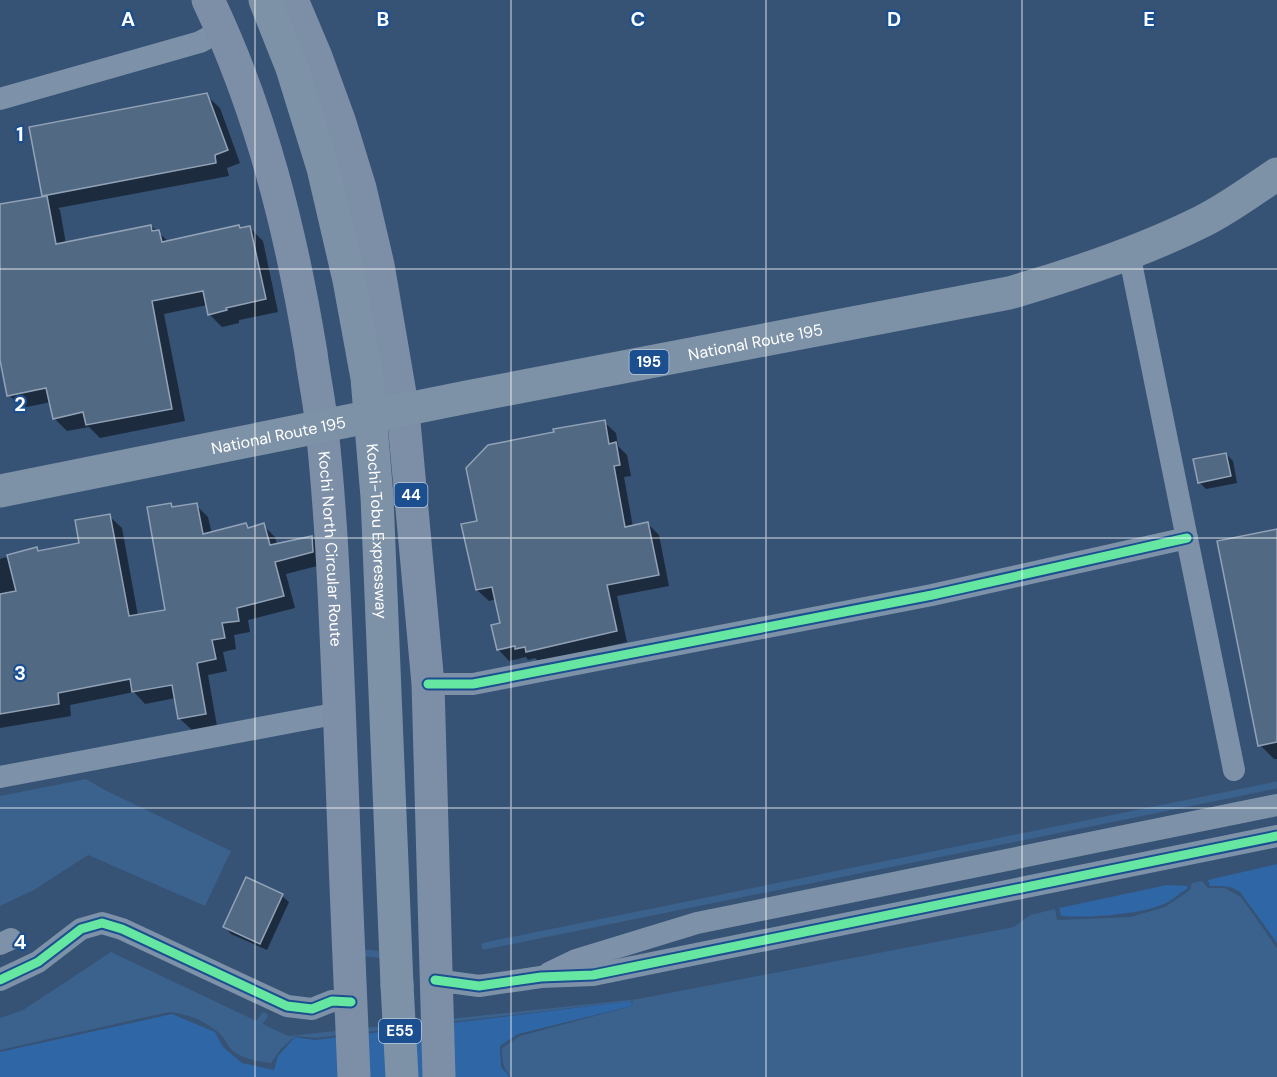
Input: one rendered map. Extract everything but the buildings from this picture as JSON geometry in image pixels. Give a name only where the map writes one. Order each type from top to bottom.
[{"type":"highway","name":"Kochi-Tobu Expressway","points":[[265,0],[292,68],[322,168],[349,280],[367,378],[378,520],[402,1077]]},
{"type":"highway","name":"National Route 195","points":[[0,491],[1009,293],[1074,274],[1204,220],[1277,174]]},
{"type":"main road","name":"Kochi North Circular Route","points":[[208,0],[222,30],[264,146],[284,215],[300,285],[322,426],[332,545],[354,1077]]},
{"type":"main road","name":"44","points":[[292,0],[340,123],[360,188],[378,265],[403,411],[428,684],[439,1077]]},
{"type":"street","points":[[0,99],[200,42],[222,30]]},
{"type":"street","points":[[1129,253],[1234,770]]},
{"type":"street","points":[[428,684],[473,684],[932,596],[1187,538]]},
{"type":"street","points":[[0,777],[339,713]]},
{"type":"street","points":[[541,977],[576,960],[697,923],[1277,805]]},
{"type":"street","points":[[435,993],[541,977],[592,975],[1277,836]]},
{"type":"street","points":[[0,980],[38,962],[81,929],[102,923],[122,929],[287,1006],[312,1009],[332,1001],[351,1002]]},
{"type":"shaded area","points":[[86,779],[231,851],[205,906],[88,855],[34,890],[0,906],[0,796]]},
{"type":"shaded area","points":[[1277,864],[1277,943],[1240,892],[1229,887],[1210,886],[1208,880]]},
{"type":"shaded area","points":[[1202,881],[1208,888],[1225,888],[1241,897],[1277,948],[1277,1077],[511,1077],[504,1067],[502,1048],[520,1036],[632,1006],[633,1001],[316,1038],[295,1036],[281,1049],[271,1063],[240,1055],[231,1049],[218,1032],[205,1023],[184,1014],[169,1012],[0,1050],[0,1018],[23,1010],[111,952],[288,1036],[638,999],[1014,927],[1030,915],[1055,909],[1057,920],[1130,917],[1165,907],[1190,890],[1192,883]]},
{"type":"shaded area","points":[[1167,885],[1188,886],[1167,903],[1141,911],[1085,917],[1061,916],[1059,908]]},
{"type":"shaded area","points":[[631,1001],[632,1006],[518,1034],[500,1046],[501,1067],[510,1077],[0,1077],[0,1052],[172,1014],[215,1032],[223,1047],[242,1063],[274,1070],[278,1056],[295,1037],[315,1040]]},
{"type":"waterway","points":[[485,946],[1277,785]]},
{"type":"waterway","points":[[364,953],[386,955]]},
{"type":"waterway","points":[[255,1029],[264,1016]]},
{"type":"cycle path","points":[[428,684],[473,684],[932,595],[1187,538]]},
{"type":"cycle path","points":[[435,980],[479,986],[541,977],[593,975],[1277,836]]},
{"type":"cycle path","points":[[0,980],[38,962],[81,929],[102,923],[122,929],[287,1006],[312,1009],[332,1001],[351,1002]]}]
